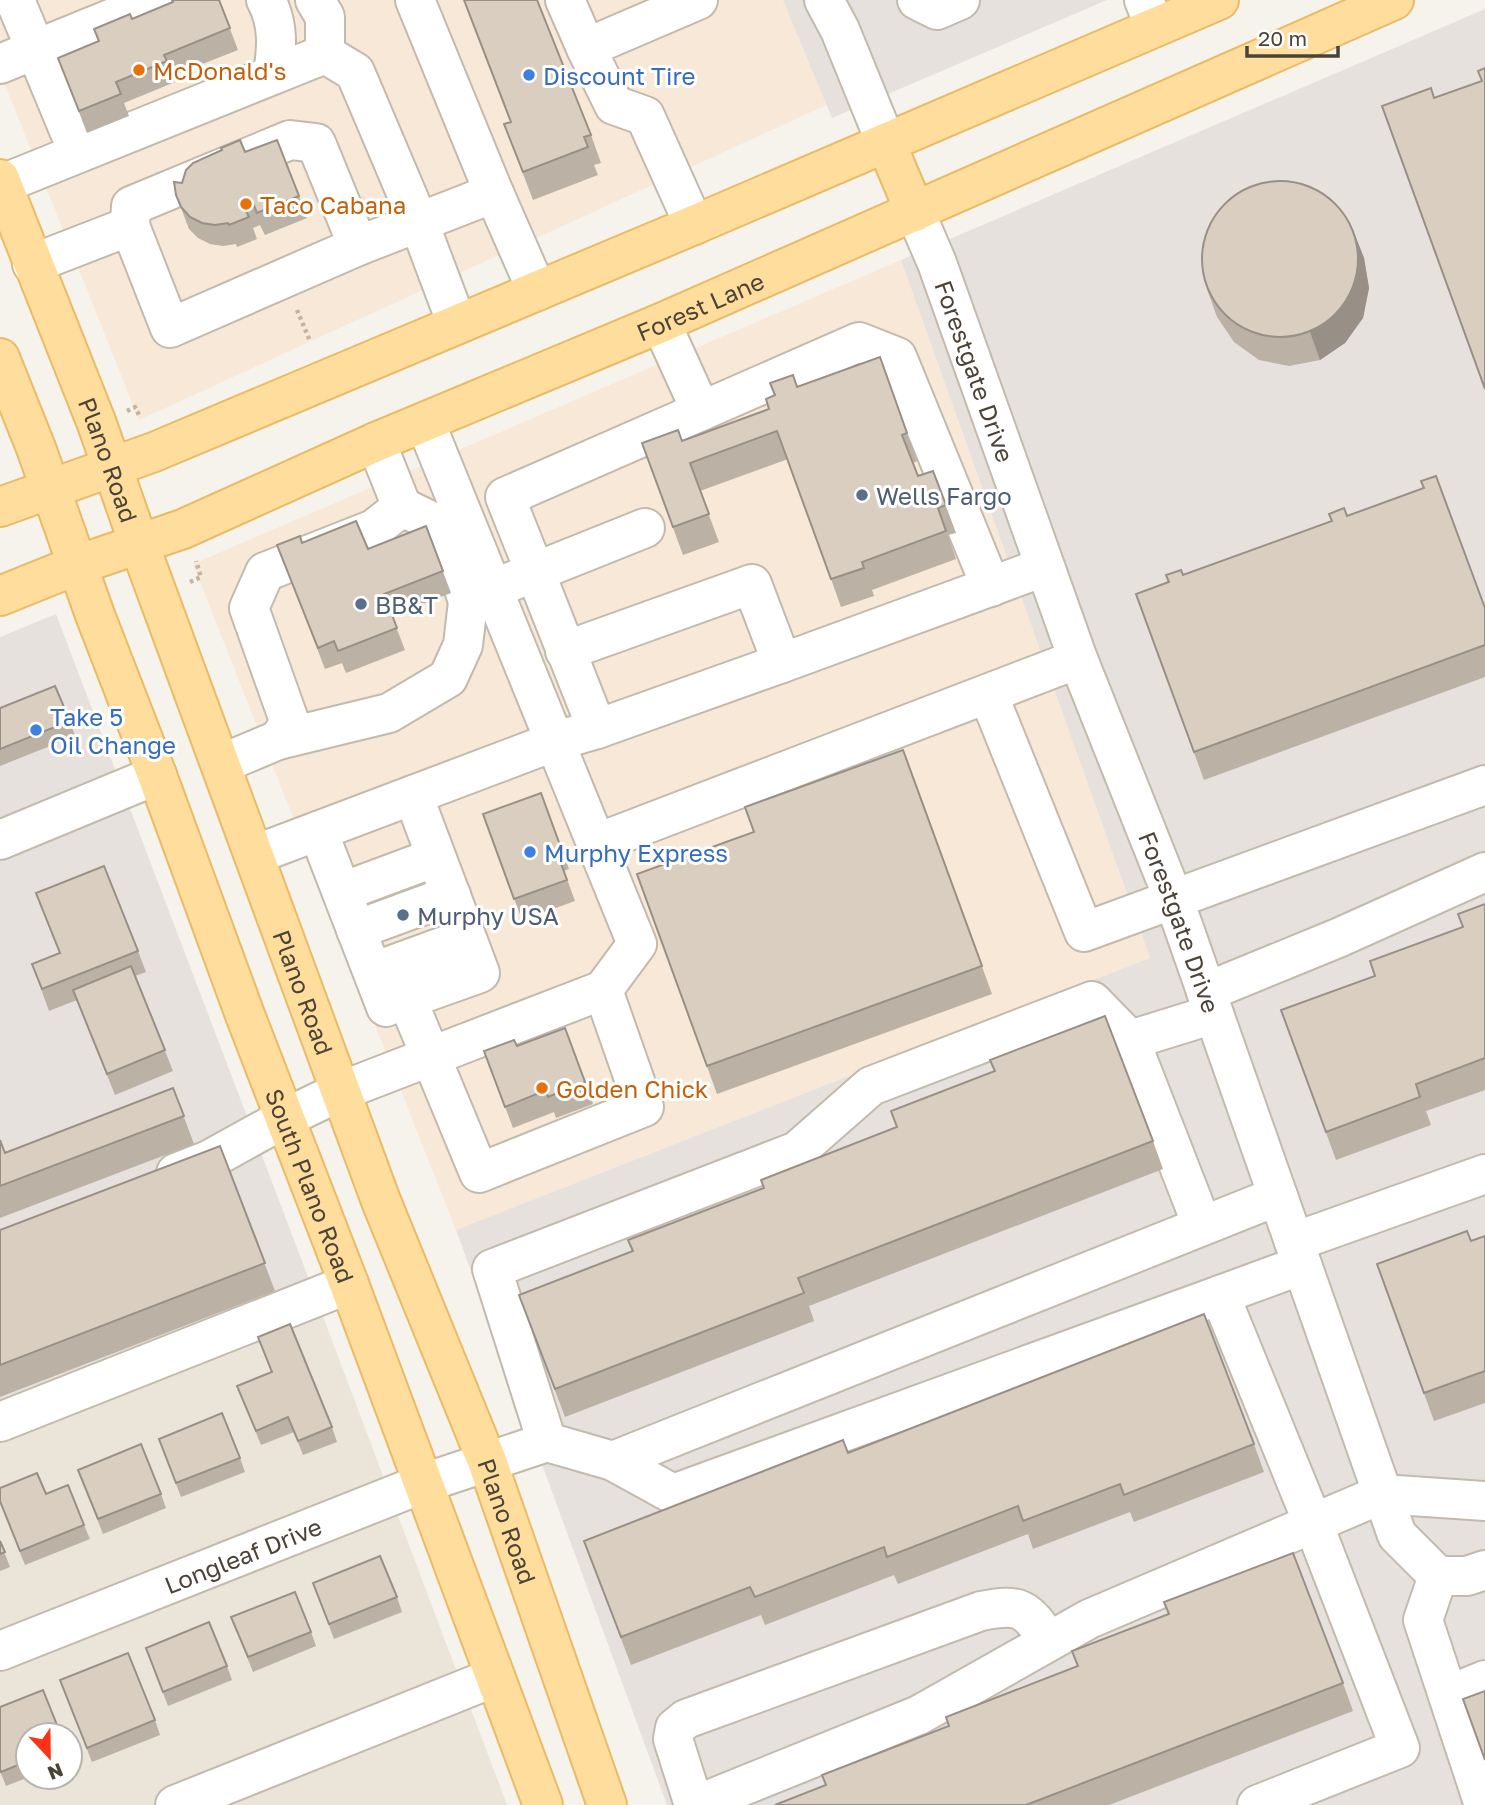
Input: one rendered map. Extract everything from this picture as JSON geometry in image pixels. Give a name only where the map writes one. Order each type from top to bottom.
[{"type":"main road","points":[[0,507],[153,452],[886,143],[1150,14],[1219,0]]},
{"type":"main road","name":"Forest Lane","points":[[0,596],[76,565],[183,529],[376,442],[661,323],[1394,0]]},
{"type":"main road","points":[[886,143],[915,212]]},
{"type":"main road","name":"Plano Road","points":[[1,182],[112,466],[381,1201],[486,1461],[607,1805]]},
{"type":"main road","points":[[0,358],[50,488],[76,565]]},
{"type":"main road","name":"South Plano Road","points":[[76,565],[158,775],[542,1805]]},
{"type":"street","points":[[15,0],[78,152]]},
{"type":"street","points":[[0,64],[157,0]]},
{"type":"street","points":[[266,0],[273,12],[277,41],[273,74]]},
{"type":"street","points":[[315,0],[325,17],[325,54]]},
{"type":"street","points":[[415,0],[537,291]]},
{"type":"street","points":[[565,0],[614,105],[645,116],[694,225]]},
{"type":"street","points":[[586,48],[698,0]]},
{"type":"street","points":[[824,0],[840,30],[886,143]]},
{"type":"street","points":[[917,0],[937,10],[960,0]]},
{"type":"street","points":[[1,182],[325,54]]},
{"type":"street","points":[[325,54],[355,72],[419,223],[457,324]]},
{"type":"street","points":[[358,247],[316,143],[290,140],[131,205],[130,226],[170,328],[358,247],[494,193]]},
{"type":"street","name":"Forestgate Drive","points":[[915,212],[937,263],[1078,659],[1174,900],[1397,1535],[1438,1576]]},
{"type":"street","points":[[32,264],[130,226]]},
{"type":"street","points":[[661,323],[701,411]]},
{"type":"street","points":[[597,729],[505,497],[859,342],[897,357],[991,587]]},
{"type":"street","points":[[144,1185],[209,1160],[341,1091],[603,990],[638,944],[425,422]]},
{"type":"street","points":[[220,764],[278,740],[389,713],[448,678],[463,645],[468,602],[453,553],[433,522],[402,507],[376,442]]},
{"type":"street","points":[[278,740],[290,723],[249,608],[265,572],[374,529],[402,507]]},
{"type":"street","points":[[493,589],[645,528]]},
{"type":"street","points":[[254,855],[556,740],[597,729],[1044,567]]},
{"type":"street","points":[[565,651],[752,584],[782,663]]},
{"type":"street","points":[[597,843],[1078,659]]},
{"type":"street","points":[[988,694],[1084,932],[1485,786]]},
{"type":"street","points":[[0,840],[158,775]]},
{"type":"street","points":[[318,831],[386,1007],[480,973],[413,795]]},
{"type":"street","points":[[341,892],[436,858]]},
{"type":"street","points":[[1130,1040],[1338,938],[1485,872]]},
{"type":"street","points":[[356,930],[451,895]]},
{"type":"street","points":[[373,972],[467,938]]},
{"type":"street","points":[[407,999],[479,1173],[645,1107],[603,990]]},
{"type":"street","points":[[1202,1225],[1130,1040],[1092,1000],[871,1086],[797,1150],[492,1269],[547,1442],[613,1461],[673,1494],[1220,1295],[1298,1254],[1485,1174]]},
{"type":"street","points":[[613,1461],[1278,1196]]},
{"type":"street","points":[[0,1422],[349,1284]]},
{"type":"street","points":[[1220,1295],[1313,1523],[1400,1748],[1257,1805]]},
{"type":"street","name":"Longleaf Drive","points":[[0,1651],[424,1483],[547,1442]]},
{"type":"street","points":[[1049,1641],[1033,1618],[1016,1607],[981,1611],[686,1720],[675,1728],[673,1740],[695,1805],[919,1716],[1088,1619],[1382,1494],[1485,1501]]},
{"type":"street","points":[[1484,1805],[1423,1620],[1438,1576],[1467,1576],[1485,1570]]},
{"type":"street","points":[[175,1805],[495,1677]]},
{"type":"street","points":[[1448,1695],[1485,1680]]},
{"type":"path","points":[[135,407],[140,417]]},
{"type":"path","points":[[186,583],[201,577],[196,561]]},
{"type":"shaded area","points":[[0,0],[791,0],[835,101],[139,420],[0,72]]},
{"type":"shaded area","points":[[783,0],[1107,0],[832,118]]},
{"type":"shaded area","points":[[1485,9],[1485,1805],[667,1805],[456,1230],[1150,958],[901,260]]},
{"type":"shaded area","points":[[901,260],[1150,958],[456,1230],[193,564]]},
{"type":"shaded area","points":[[56,614],[313,1290],[0,1414],[0,637]]},
{"type":"shaded area","points":[[313,1290],[507,1805],[0,1805],[0,1414]]},
{"type":"building","points":[[172,0],[219,0],[230,28],[164,55],[167,61],[116,82],[121,94],[79,111],[58,58],[99,41],[94,29],[130,14],[132,19],[173,2]]},
{"type":"building","name":"Discount Tire","points":[[464,0],[537,0],[591,135],[584,137],[588,147],[523,172],[504,124],[511,122]]},
{"type":"building","points":[[1485,68],[1485,389],[1382,106],[1431,88],[1434,98],[1482,81],[1478,71]]},
{"type":"building","name":"Taco Cabana","points":[[240,140],[245,152],[277,140],[299,196],[257,213],[253,203],[244,207],[249,217],[229,225],[202,223],[190,217],[181,207],[174,182],[182,183],[186,170],[193,163]]},
{"type":"building","points":[[1280,181],[1310,187],[1335,204],[1352,229],[1358,259],[1352,289],[1335,314],[1310,331],[1280,337],[1250,331],[1225,314],[1208,289],[1202,259],[1208,229],[1225,204],[1250,187]]},
{"type":"building","name":"Wells Fargo","points":[[880,357],[907,433],[902,435],[918,476],[933,471],[946,505],[938,508],[946,531],[862,562],[864,568],[831,579],[777,431],[690,463],[709,514],[673,527],[642,443],[678,430],[682,441],[769,409],[766,399],[775,395],[770,383],[793,375],[797,387]]},
{"type":"building","points":[[1436,476],[1485,608],[1485,645],[1194,752],[1136,594],[1169,582],[1166,575],[1181,570],[1183,575],[1332,521],[1329,514],[1344,508],[1347,516],[1424,488],[1421,481]]},
{"type":"building","name":"BB&T","points":[[356,521],[368,549],[426,526],[443,571],[384,594],[397,628],[338,651],[334,641],[318,648],[277,545],[300,536],[302,543]]},
{"type":"building","points":[[55,686],[70,721],[0,749],[0,708]]},
{"type":"building","points":[[903,750],[982,966],[707,1066],[637,874],[754,832],[745,807]]},
{"type":"building","name":"Murphy Express","points":[[541,793],[561,848],[556,850],[567,880],[514,899],[483,814]]},
{"type":"building","points":[[104,866],[138,951],[42,989],[32,964],[60,953],[36,893]]},
{"type":"building","points":[[1485,904],[1485,1058],[1416,1084],[1420,1097],[1326,1132],[1281,1010],[1375,976],[1370,961],[1463,927],[1458,914]]},
{"type":"building","points":[[131,966],[165,1050],[107,1074],[73,990]]},
{"type":"building","points":[[1105,1016],[1153,1141],[798,1278],[804,1293],[555,1389],[519,1295],[633,1251],[628,1240],[764,1188],[761,1180],[897,1127],[891,1111],[995,1071],[990,1060]]},
{"type":"building","name":"Golden Chick","points":[[565,1028],[585,1082],[548,1097],[546,1090],[505,1107],[484,1051],[514,1040],[517,1046]]},
{"type":"building","points":[[173,1088],[184,1116],[0,1186],[0,1140],[5,1153]]},
{"type":"building","points":[[220,1146],[265,1263],[0,1365],[0,1230]]},
{"type":"building","points":[[1467,1231],[1471,1241],[1485,1236],[1485,1371],[1424,1393],[1377,1264]]},
{"type":"building","points":[[1204,1314],[1254,1444],[1124,1495],[1120,1484],[1023,1521],[1018,1506],[887,1557],[884,1547],[755,1597],[750,1587],[621,1637],[584,1541],[843,1440],[848,1453]]},
{"type":"building","points":[[290,1324],[332,1427],[298,1441],[288,1417],[256,1431],[237,1386],[272,1372],[258,1337]]},
{"type":"building","points":[[222,1413],[240,1458],[176,1483],[159,1439]]},
{"type":"building","points":[[141,1444],[161,1494],[98,1519],[78,1470]]},
{"type":"building","points":[[37,1473],[46,1494],[68,1485],[84,1525],[20,1551],[0,1501],[0,1488]]},
{"type":"building","points":[[0,1541],[5,1552],[0,1554]]},
{"type":"building","points":[[1293,1553],[1343,1683],[1026,1805],[775,1805],[826,1785],[822,1775],[949,1726],[946,1717],[1078,1666],[1072,1651],[1169,1614],[1164,1602]]},
{"type":"building","points":[[380,1556],[397,1597],[329,1624],[313,1583]]},
{"type":"building","points":[[295,1592],[311,1632],[248,1657],[231,1617]]},
{"type":"building","points":[[209,1622],[227,1666],[163,1692],[146,1648]]},
{"type":"building","points":[[128,1653],[155,1720],[87,1748],[84,1740],[84,1721],[76,1721],[60,1680]]},
{"type":"building","points":[[43,1690],[55,1721],[14,1721],[14,1767],[1,1772],[0,1769],[0,1707]]},
{"type":"building","points":[[1485,1691],[1485,1760],[1463,1699]]},
{"type":"place","name":"McDonald's","points":[[139,70]]},
{"type":"place","name":"Discount Tire","points":[[529,75]]},
{"type":"place","name":"Taco Cabana","points":[[246,204]]},
{"type":"place","name":"Wells Fargo","points":[[862,495]]},
{"type":"place","name":"BB&T","points":[[361,604]]},
{"type":"place","name":"Take 5 Oil Change","points":[[36,730]]},
{"type":"place","name":"Murphy Express","points":[[530,852]]},
{"type":"place","name":"Murphy USA","points":[[403,915]]},
{"type":"place","name":"Golden Chick","points":[[542,1088]]}]
